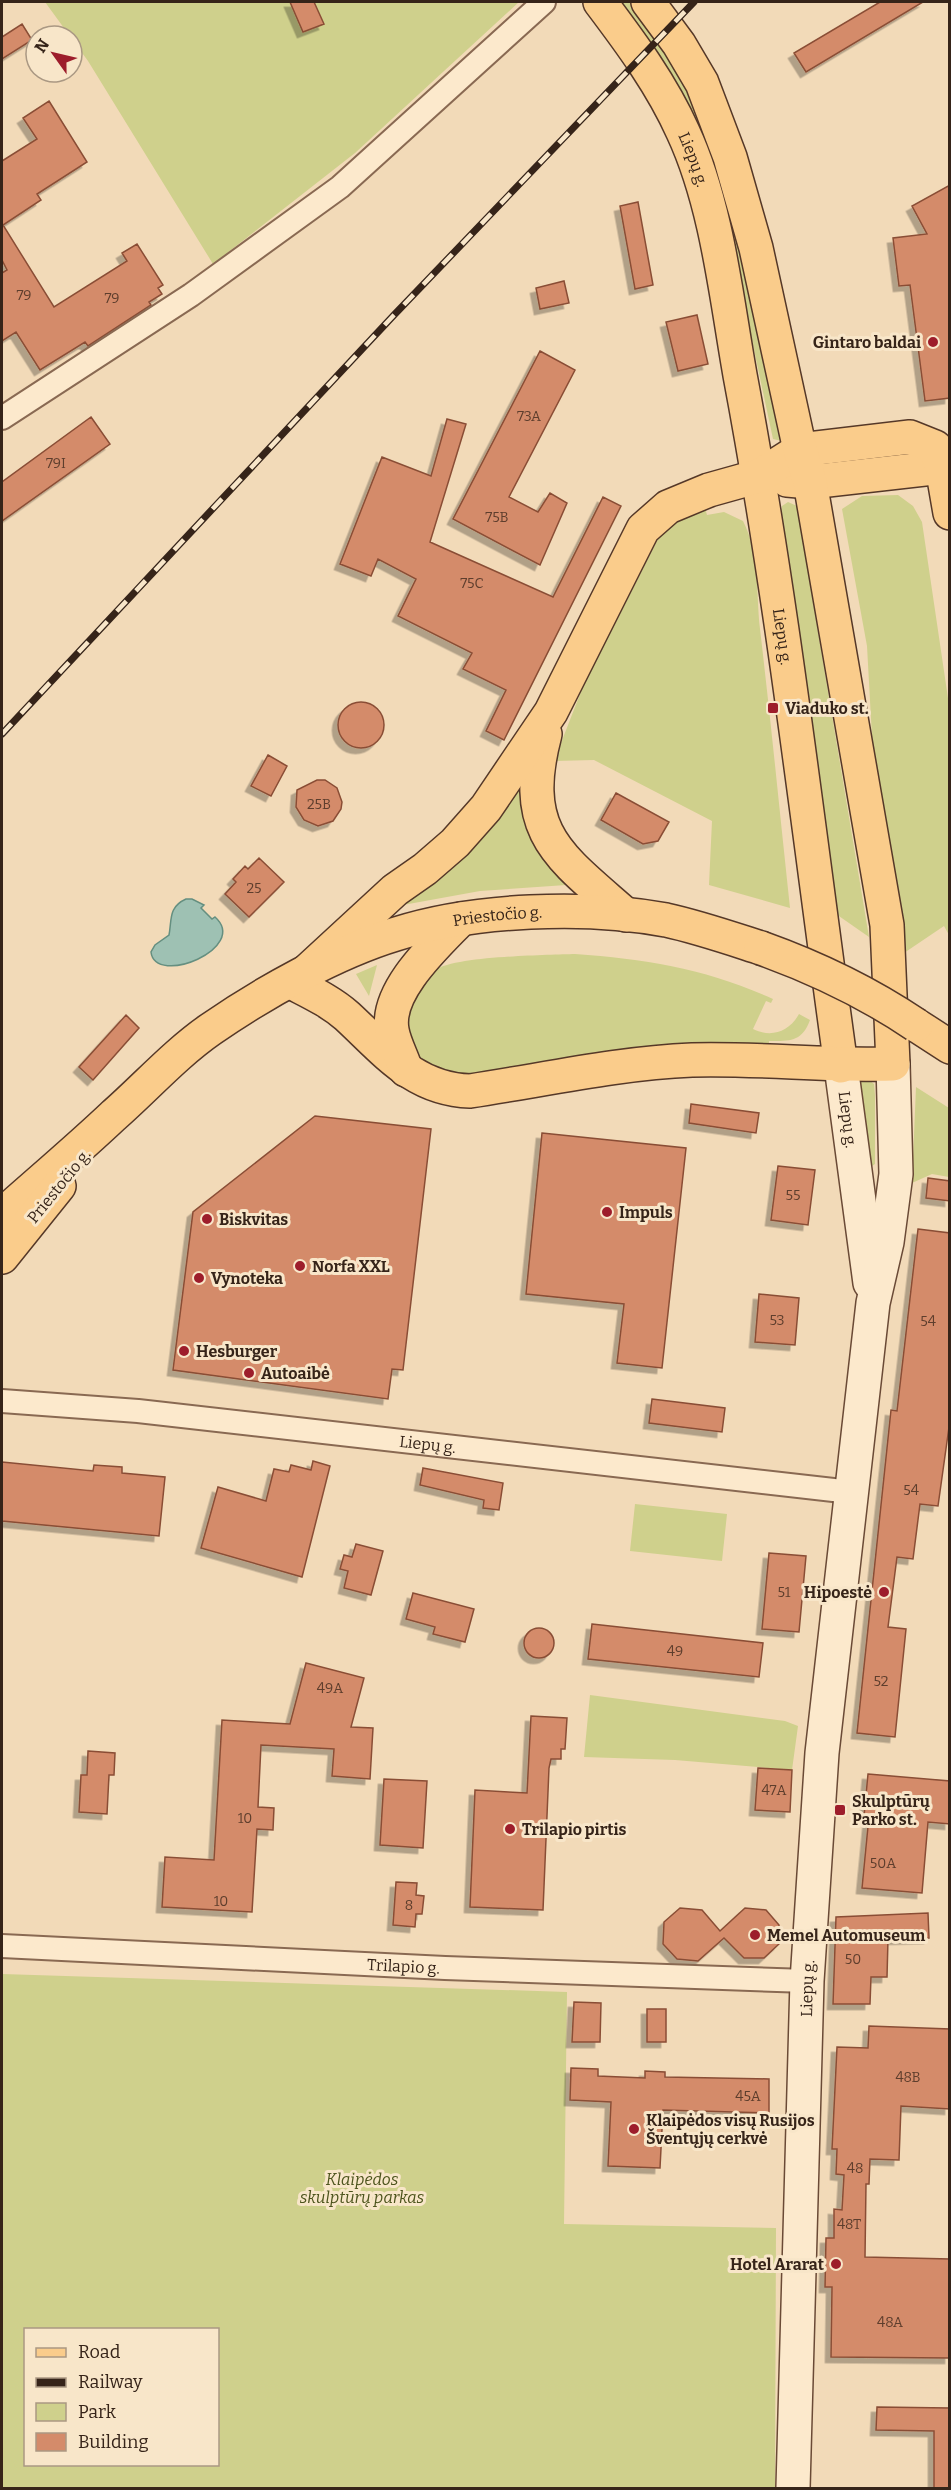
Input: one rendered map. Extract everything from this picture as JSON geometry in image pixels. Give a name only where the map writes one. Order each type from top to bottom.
[{"type":"main road","name":"Liepų g.","points":[[600,2],[648,69],[684,133],[709,211],[759,476],[873,1303]]},
{"type":"main road","name":"Liepų g.","points":[[648,2],[679,44],[702,83],[730,157],[756,248],[800,450],[810,482],[886,925],[896,1174],[886,1242],[873,1303],[826,1713],[807,1981],[793,2488]]},
{"type":"main road","points":[[893,1064],[841,1066],[693,1060],[627,1066],[470,1091],[449,1090],[428,1084],[407,1071],[328,1001],[298,978],[395,890],[455,843],[504,783],[551,712],[630,553],[654,517],[684,499],[759,476],[800,450],[910,437],[942,452]]},
{"type":"main road","points":[[759,476],[810,482],[942,452]]},
{"type":"main road","points":[[942,452],[950,513]]},
{"type":"main road","points":[[551,712],[535,778],[541,823],[551,845],[568,865],[626,915]]},
{"type":"main road","name":"Priestočio g.","points":[[2,1215],[116,1114],[171,1061],[211,1029],[298,978],[397,933],[461,919],[560,912],[626,915],[666,920],[761,948],[809,965],[853,986],[949,1046]]},
{"type":"main road","points":[[407,1071],[392,1030],[399,991],[415,968],[461,919]]},
{"type":"main road","name":"Priestočio g.","points":[[2,1257],[116,1114]]},
{"type":"street","points":[[2,418],[191,295],[340,187],[544,2]]},
{"type":"street","name":"Liepų g.","points":[[2,1401],[138,1411],[851,1492]]},
{"type":"street","name":"Trilapio g.","points":[[2,1946],[445,1968],[807,1981]]},
{"type":"green space","points":[[45,2],[519,2],[355,153],[213,264],[84,56],[84,24],[61,24]]},
{"type":"green space","points":[[616,2],[634,2],[684,80],[731,196],[782,441],[773,439],[730,237]]},
{"type":"green space","points":[[898,495],[913,506],[922,522],[949,705],[949,935],[944,926],[904,953],[872,737],[867,646],[842,509],[862,496]]},
{"type":"green space","points":[[788,502],[797,506],[869,937],[836,914],[781,515],[782,506]]},
{"type":"green space","points":[[705,508],[707,515],[724,512],[743,521],[755,560],[760,629],[790,908],[709,885],[712,821],[594,760],[554,761],[582,689],[661,533],[673,523]]},
{"type":"green space","points":[[522,784],[527,815],[534,838],[546,860],[567,883],[566,885],[480,891],[392,907],[515,787]]},
{"type":"green space","points":[[575,954],[676,967],[724,980],[773,999],[771,1003],[766,1001],[753,1029],[760,1032],[779,1032],[790,1025],[799,1014],[810,1020],[799,1036],[789,1040],[769,1041],[769,1047],[464,1075],[431,1066],[410,1046],[405,1033],[405,1019],[410,1004],[435,970],[446,965],[481,959]]},
{"type":"green space","points":[[377,965],[369,996],[356,974]]},
{"type":"green space","points":[[869,1080],[874,1084],[875,1095],[875,1164],[872,1166],[870,1165],[860,1082]]},
{"type":"green space","points":[[916,1087],[949,1108],[949,1177],[932,1174],[912,1183]]},
{"type":"green space","points":[[635,1504],[727,1514],[722,1561],[630,1551]]},
{"type":"green space","points":[[590,1695],[785,1721],[798,1726],[792,1770],[675,1760],[584,1757]]},
{"type":"green space","name":"Klaipėdos skulptūrų parkas","points":[[2,1974],[567,1992],[564,2224],[776,2228],[775,2488],[2,2488]]},
{"type":"shaded area","points":[[192,899],[204,905],[201,908],[212,919],[215,917],[222,929],[220,940],[211,951],[198,959],[168,966],[156,962],[151,952],[155,945],[169,935],[174,910],[180,902]]},
{"type":"building","points":[[290,2],[314,2],[324,24],[303,32]]},
{"type":"building","points":[[880,2],[923,2],[806,72],[794,53]]},
{"type":"building","points":[[22,24],[24,27],[24,45],[2,59],[2,37]]},
{"type":"building","points":[[49,101],[87,162],[37,194],[41,200],[3,225],[54,307],[127,261],[122,253],[137,244],[163,285],[158,288],[162,294],[149,302],[151,305],[88,346],[85,342],[40,370],[16,332],[2,341],[2,273],[7,270],[2,260],[2,161],[37,139],[23,118]]},
{"type":"building","name":"Gintaro baldai","points":[[950,185],[950,398],[925,401],[910,285],[899,286],[893,238],[927,234],[912,206]]},
{"type":"building","points":[[638,202],[653,285],[635,289],[620,206]]},
{"type":"building","points":[[564,281],[569,303],[540,309],[536,288]]},
{"type":"building","points":[[697,315],[708,364],[678,371],[666,322]]},
{"type":"building","points":[[540,351],[575,370],[509,497],[538,512],[550,493],[567,503],[540,565],[453,519]]},
{"type":"building","points":[[91,417],[110,444],[2,521],[2,482]]},
{"type":"building","points":[[447,419],[466,424],[430,542],[553,597],[603,497],[621,506],[504,740],[486,731],[506,690],[463,669],[472,653],[398,616],[416,579],[378,559],[371,576],[340,564],[382,457],[431,476]]},
{"type":"building","points":[[361,702],[377,709],[384,725],[377,741],[361,748],[345,741],[338,725],[345,709]]},
{"type":"building","points":[[268,755],[287,766],[271,796],[251,786]]},
{"type":"building","points":[[317,780],[325,780],[337,788],[342,802],[341,809],[333,821],[318,826],[304,820],[296,807],[297,790]]},
{"type":"building","points":[[616,793],[669,822],[658,841],[643,844],[601,820]]},
{"type":"building","points":[[259,858],[284,882],[249,917],[225,894],[236,882],[233,879],[245,866],[248,869]]},
{"type":"building","points":[[126,1015],[139,1028],[93,1080],[79,1067]]},
{"type":"building","points":[[691,1104],[759,1113],[756,1133],[689,1123]]},
{"type":"building","name":"Norfa XXL","points":[[315,1116],[431,1129],[403,1370],[392,1369],[388,1399],[173,1370],[193,1212]]},
{"type":"building","name":"Impuls","points":[[542,1133],[686,1148],[662,1368],[617,1363],[624,1304],[526,1294]]},
{"type":"building","points":[[778,1166],[815,1170],[808,1225],[771,1220]]},
{"type":"building","points":[[928,1178],[950,1181],[950,1201],[926,1198]]},
{"type":"building","points":[[918,1229],[950,1233],[950,1420],[938,1506],[920,1504],[913,1559],[897,1557],[888,1627],[906,1629],[895,1737],[857,1733],[891,1410],[897,1411]]},
{"type":"building","points":[[759,1294],[799,1298],[795,1345],[755,1342]]},
{"type":"building","points":[[652,1399],[725,1408],[722,1432],[649,1423]]},
{"type":"building","points":[[313,1461],[330,1466],[302,1577],[201,1548],[218,1487],[266,1501],[274,1469],[289,1472],[291,1465],[311,1470]]},
{"type":"building","points":[[2,1462],[93,1471],[94,1465],[122,1467],[122,1473],[165,1477],[159,1536],[2,1521]]},
{"type":"building","points":[[423,1468],[503,1483],[499,1510],[483,1508],[484,1500],[420,1485]]},
{"type":"building","points":[[356,1544],[383,1551],[371,1595],[344,1588],[348,1571],[340,1569],[344,1555],[352,1557]]},
{"type":"building","points":[[769,1553],[806,1556],[799,1632],[762,1629]]},
{"type":"building","points":[[413,1593],[474,1609],[465,1642],[433,1634],[435,1627],[406,1619]]},
{"type":"building","points":[[592,1624],[763,1643],[759,1677],[588,1659]]},
{"type":"building","points":[[539,1628],[550,1632],[554,1643],[550,1654],[539,1658],[528,1654],[524,1643],[528,1632]]},
{"type":"building","points":[[306,1663],[364,1678],[351,1727],[373,1728],[370,1779],[332,1776],[334,1749],[261,1745],[258,1807],[274,1808],[273,1830],[257,1829],[252,1912],[162,1907],[165,1857],[214,1860],[222,1720],[290,1724]]},
{"type":"building","name":"Trilapio pirtis","points":[[531,1716],[567,1718],[565,1749],[561,1749],[561,1759],[551,1759],[549,1768],[543,1910],[470,1907],[475,1790],[527,1793]]},
{"type":"building","points":[[88,1751],[115,1753],[114,1775],[109,1775],[107,1814],[79,1812],[81,1775],[87,1775]]},
{"type":"building","points":[[758,1768],[792,1770],[790,1812],[755,1810]]},
{"type":"building","points":[[868,1774],[950,1781],[950,1824],[928,1822],[922,1893],[862,1888],[869,1816],[864,1816]]},
{"type":"building","points":[[384,1779],[427,1781],[423,1848],[380,1845]]},
{"type":"building","points":[[396,1882],[417,1883],[416,1895],[424,1896],[422,1914],[416,1914],[415,1927],[393,1925]]},
{"type":"building","points":[[680,1908],[702,1910],[720,1931],[745,1908],[766,1910],[779,1925],[779,1944],[764,1958],[744,1958],[724,1938],[698,1961],[677,1959],[663,1944],[664,1922]]},
{"type":"building","points":[[928,1913],[929,1938],[888,1939],[887,1977],[871,1977],[870,2004],[833,2004],[836,1917]]},
{"type":"building","points":[[574,2002],[601,2003],[600,2042],[572,2042]]},
{"type":"building","points":[[647,2009],[666,2009],[666,2042],[647,2042]]},
{"type":"building","points":[[869,2026],[950,2029],[950,2109],[901,2106],[899,2160],[870,2159],[869,2184],[866,2184],[865,2257],[950,2259],[950,2358],[831,2357],[832,2287],[825,2287],[826,2238],[834,2238],[834,2209],[842,2210],[844,2175],[836,2174],[837,2149],[832,2149],[837,2047],[868,2048]]},
{"type":"building","points":[[571,2068],[598,2069],[598,2076],[645,2078],[645,2071],[665,2072],[665,2077],[769,2079],[769,2113],[663,2110],[660,2168],[608,2166],[611,2102],[570,2100]]},
{"type":"building","points":[[877,2407],[950,2408],[950,2488],[934,2488],[934,2431],[876,2430]]},
{"type":"railway","points":[[2,734],[394,315],[694,2]]},
{"type":"place","name":"Gintaro baldai","points":[[933,342]]},
{"type":"place","name":"Viaduko st.","points":[[773,708]]},
{"type":"place","name":"Impuls","points":[[607,1212]]},
{"type":"place","name":"Biskvitas","points":[[207,1219]]},
{"type":"place","name":"Norfa XXL","points":[[300,1266]]},
{"type":"place","name":"Vynoteka","points":[[199,1278]]},
{"type":"place","name":"Hesburger","points":[[184,1351]]},
{"type":"place","name":"Autoaibė","points":[[249,1373]]},
{"type":"place","name":"Hipoestė","points":[[884,1592]]},
{"type":"place","name":"Skulptūrų Parko st.","points":[[840,1810]]},
{"type":"place","name":"Trilapio pirtis","points":[[510,1829]]},
{"type":"place","name":"Memel Automuseum","points":[[755,1935]]},
{"type":"place","name":"Klaipėdos visų Rusijos Šventųjų cerkvė","points":[[634,2129]]},
{"type":"place","name":"Hotel Ararat","points":[[836,2264]]}]
